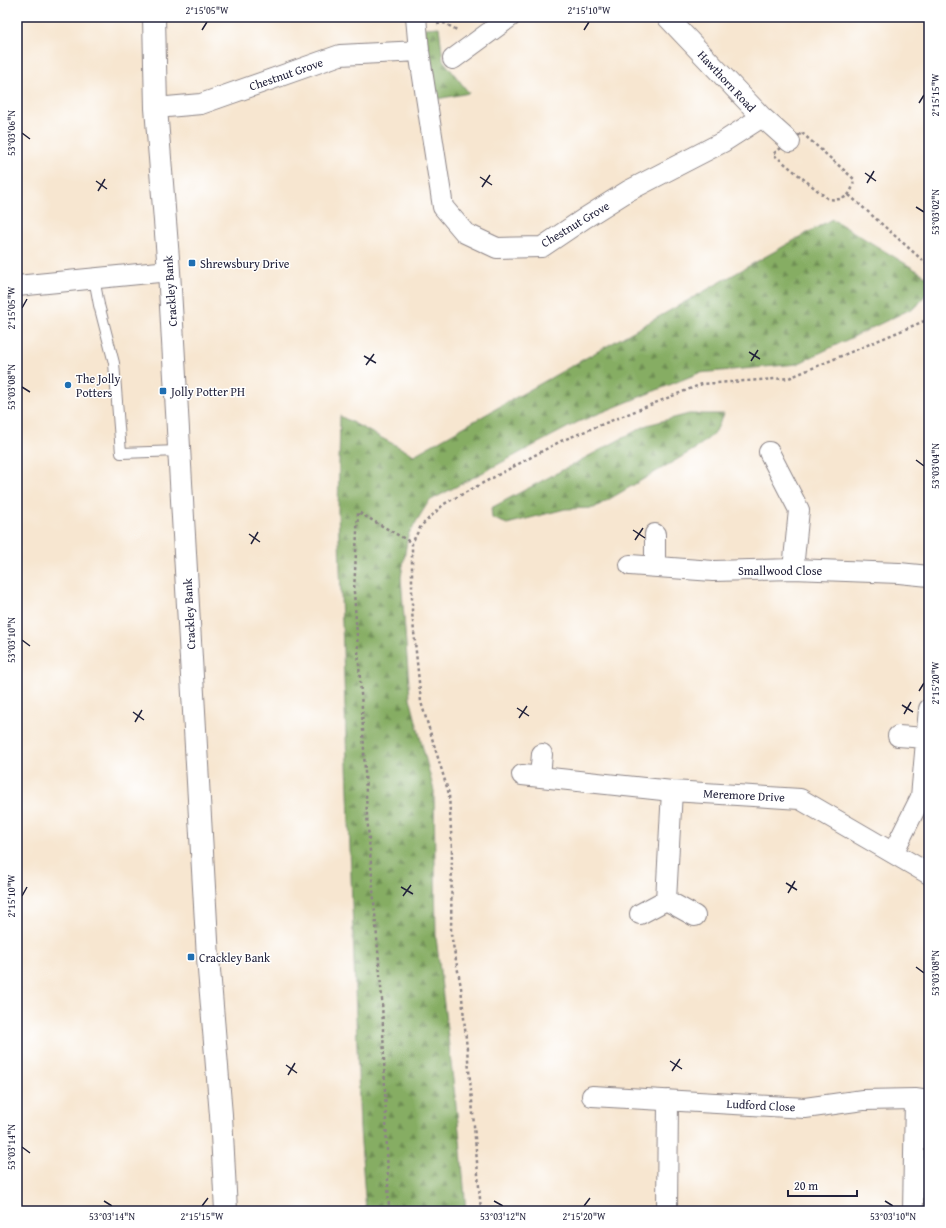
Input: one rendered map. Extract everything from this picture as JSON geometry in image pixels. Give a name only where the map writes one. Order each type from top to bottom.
[{"type":"street","name":"Crackley Bank","points":[[154,17],[156,108],[169,271],[208,958],[221,1115],[226,1211]]},
{"type":"street","name":"Chestnut Grove","points":[[416,17],[418,52],[442,207],[465,233],[497,248],[542,247],[628,191],[723,142],[762,117]]},
{"type":"street","points":[[453,59],[468,39],[510,17]]},
{"type":"street","name":"Hawthorn Road","points":[[667,17],[762,117],[790,142]]},
{"type":"street","name":"Chestnut Grove","points":[[156,108],[201,104],[340,55],[418,52]]},
{"type":"street","points":[[17,286],[169,271]]},
{"type":"street","points":[[769,452],[799,510],[793,569]]},
{"type":"street","points":[[655,534],[655,566]]},
{"type":"street","name":"Smallwood Close","points":[[630,565],[713,571],[793,569],[899,573],[929,576]]},
{"type":"street","points":[[893,853],[922,797],[929,709]]},
{"type":"street","points":[[898,736],[926,738]]},
{"type":"street","name":"Meremore Drive","points":[[542,754],[531,776],[672,791],[800,799],[929,874]]},
{"type":"street","points":[[666,900],[672,791]]},
{"type":"street","points":[[640,914],[666,900]]},
{"type":"street","points":[[666,900],[695,916]]},
{"type":"street","name":"Ludford Close","points":[[592,1096],[806,1108],[863,1100],[922,1100]]},
{"type":"street","points":[[666,1211],[668,1100]]},
{"type":"street","points":[[913,1211],[922,1100]]},
{"type":"lane","points":[[94,278],[99,305],[114,363],[121,453],[179,451]]},
{"type":"path","points":[[802,133],[842,168],[854,179],[849,195],[839,200],[828,199],[773,154],[790,142],[802,133]]},
{"type":"path","points":[[849,195],[929,266]]},
{"type":"path","points":[[481,1211],[461,987],[451,934],[452,849],[449,794],[421,702],[412,612],[412,542],[421,526],[444,504],[561,441],[702,384],[789,378],[929,319]]},
{"type":"path","points":[[389,1211],[382,999],[367,816],[362,708],[354,592],[358,512],[412,542]]},
{"type":"green space","points":[[439,27],[443,60],[469,93],[437,99],[424,28]]},
{"type":"green space","points":[[832,219],[929,278],[929,290],[917,306],[797,364],[699,373],[578,422],[429,501],[408,535],[401,577],[410,698],[434,791],[436,937],[460,1139],[466,1211],[366,1211],[360,1129],[338,511],[340,416],[414,455]]},
{"type":"green space","points":[[689,414],[724,414],[715,433],[695,449],[594,508],[565,509],[507,524],[492,518],[491,508],[647,425]]},
{"type":"place","name":"Shrewsbury Drive","points":[[192,263]]},
{"type":"place","name":"The Jolly Potters","points":[[68,385]]},
{"type":"place","name":"Jolly Potter PH","points":[[163,391]]},
{"type":"place","name":"Crackley Bank","points":[[191,957]]}]
